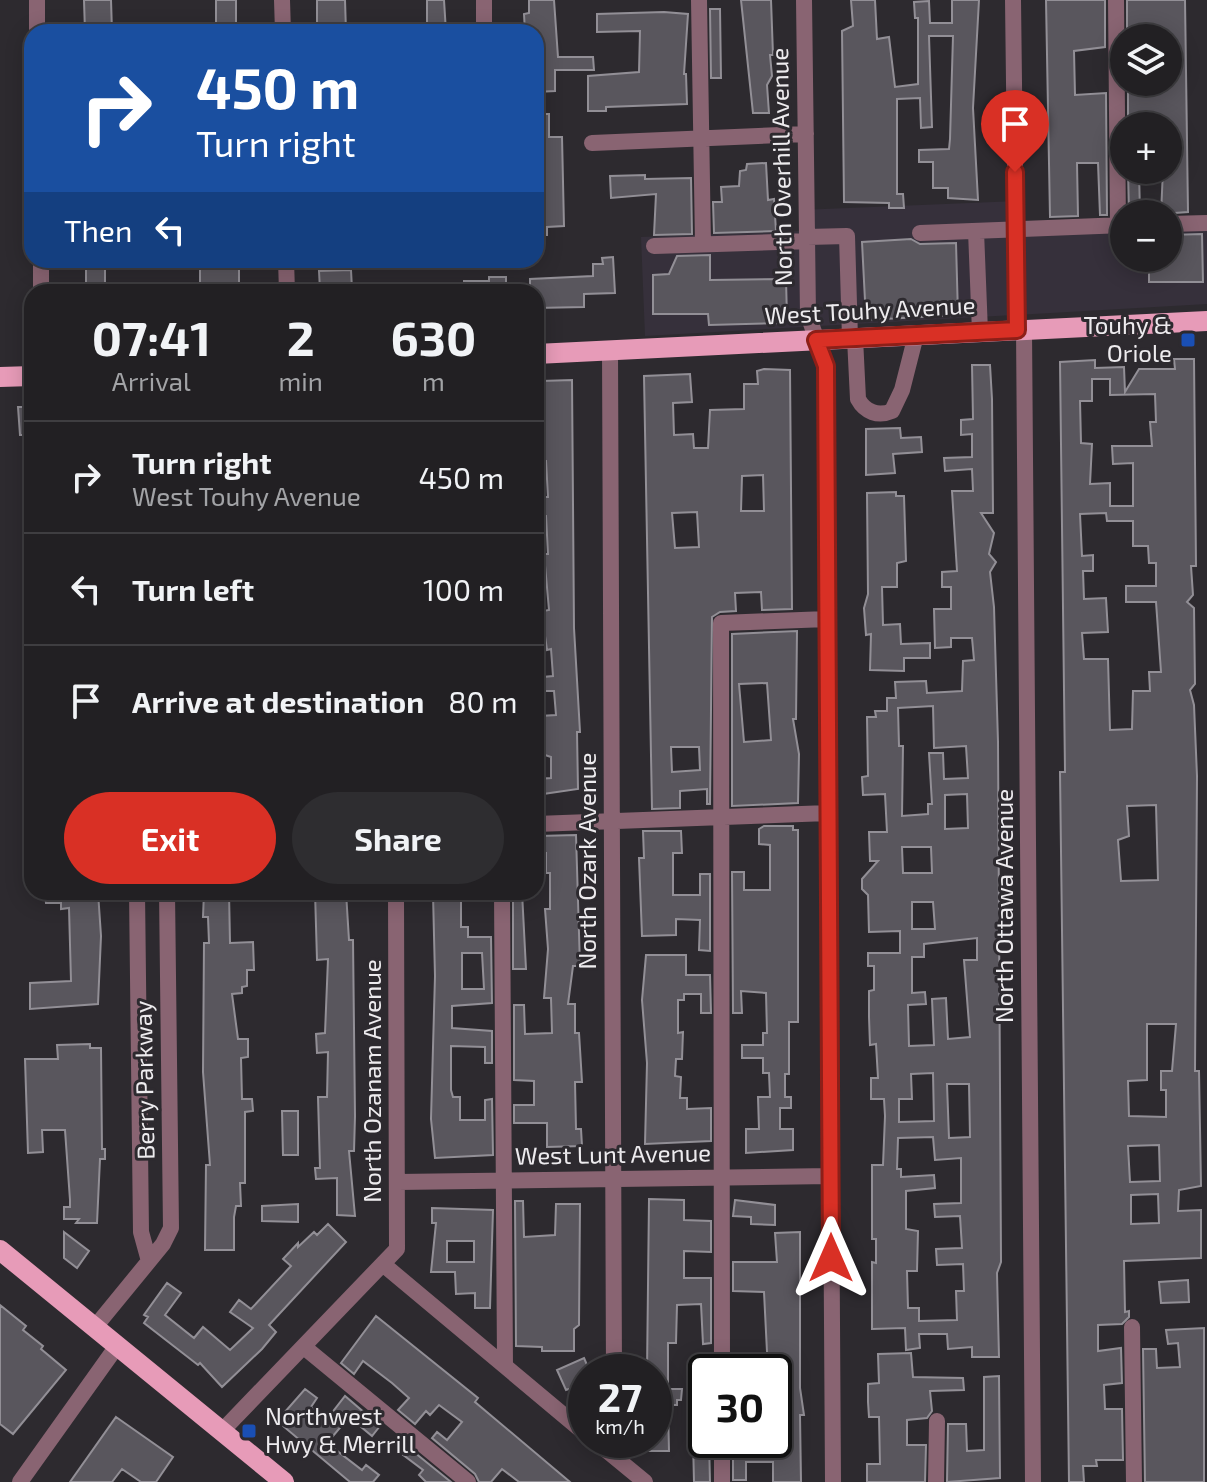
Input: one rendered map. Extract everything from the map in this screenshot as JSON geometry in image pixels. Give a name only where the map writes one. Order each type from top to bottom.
[{"type":"main road","name":"West Touhy Avenue","points":[[544,354],[1207,321]]},
{"type":"main road","points":[[0,377],[24,376]]},
{"type":"main road","points":[[0,1250],[284,1482]]},
{"type":"street","points":[[37,0],[37,24]]},
{"type":"street","points":[[282,0],[283,24]]},
{"type":"street","points":[[484,0],[484,24]]},
{"type":"street","points":[[699,0],[703,244]]},
{"type":"street","name":"North Overhill Avenue","points":[[804,0],[808,315],[826,366],[833,1482]]},
{"type":"street","name":"North Ottawa Avenue","points":[[1013,0],[1015,229],[1020,330],[1033,1482]]},
{"type":"street","points":[[1116,0],[1120,200]]},
{"type":"street","points":[[592,143],[806,134]]},
{"type":"street","points":[[1182,224],[1207,223]]},
{"type":"street","points":[[920,233],[1110,226]]},
{"type":"street","points":[[976,231],[980,332]]},
{"type":"street","points":[[654,246],[847,236],[858,399],[870,412],[884,415],[892,411],[902,390],[916,335]]},
{"type":"street","name":"North Ozark Avenue","points":[[610,350],[614,1354]]},
{"type":"street","points":[[722,1354],[721,623],[827,619]]},
{"type":"street","points":[[544,824],[828,813]]},
{"type":"street","name":"Berry Parkway","points":[[137,900],[141,1232],[149,1261]]},
{"type":"street","name":"Berry Parkway","points":[[95,1327],[149,1261],[171,1228],[167,900]]},
{"type":"street","name":"North Ozanam Avenue","points":[[384,1265],[397,1249],[396,900]]},
{"type":"street","points":[[502,900],[505,1366]]},
{"type":"street","name":"West Lunt Avenue","points":[[398,1182],[830,1176]]},
{"type":"street","points":[[222,1431],[384,1265],[568,1419]]},
{"type":"street","points":[[1132,1327],[1134,1482]]},
{"type":"street","points":[[20,1482],[117,1346]]},
{"type":"street","points":[[304,1347],[468,1482]]},
{"type":"street","points":[[936,1482],[937,1421]]},
{"type":"street","points":[[623,1458],[645,1482]]},
{"type":"street","points":[[722,1458],[722,1482]]},
{"type":"shaded area","points":[[1020,201],[1022,227],[1110,223],[1110,272],[1182,272],[1182,220],[1207,219],[1207,304],[645,336],[641,237],[800,231],[800,210]]},
{"type":"building","points":[[84,0],[111,0],[112,24],[85,24]]},
{"type":"building","points":[[216,0],[236,0],[236,24],[216,24]]},
{"type":"building","points":[[317,0],[345,0],[346,24],[317,24]]},
{"type":"building","points":[[427,0],[444,0],[446,24],[427,24]]},
{"type":"building","points":[[529,0],[554,0],[558,57],[593,57],[594,70],[555,70],[555,91],[544,92],[544,24],[525,24],[524,14],[529,13]]},
{"type":"building","points":[[741,0],[771,0],[773,55],[770,55],[772,76],[767,85],[769,113],[753,113]]},
{"type":"building","points":[[851,0],[875,0],[877,39],[889,37],[895,87],[918,84],[918,18],[915,18],[914,2],[929,1],[930,23],[952,23],[952,0],[979,0],[973,108],[978,200],[948,198],[948,188],[933,188],[933,162],[919,162],[919,150],[949,149],[950,139],[953,36],[929,36],[932,127],[921,128],[920,98],[897,99],[897,194],[903,194],[904,208],[889,208],[889,203],[844,202],[842,31],[853,26]]},
{"type":"building","points":[[1046,0],[1105,0],[1105,47],[1074,51],[1075,95],[1106,93],[1107,215],[1100,215],[1098,163],[1077,163],[1078,216],[1050,217]]},
{"type":"building","points":[[1127,0],[1185,0],[1188,212],[1182,212],[1182,200],[1162,200],[1162,184],[1182,184],[1182,112],[1128,112],[1128,96],[1182,96],[1182,24],[1127,24]]},
{"type":"building","points":[[710,9],[720,9],[721,78],[711,78]]},
{"type":"building","points":[[597,14],[688,14],[684,74],[687,104],[606,107],[606,111],[588,111],[588,76],[639,72],[640,31],[597,32]]},
{"type":"building","points":[[544,114],[549,114],[549,137],[562,137],[564,226],[547,227],[547,235],[544,235]]},
{"type":"building","points":[[766,163],[768,200],[774,199],[776,231],[714,233],[713,202],[722,202],[721,187],[739,186],[740,171],[746,170],[747,164]]},
{"type":"building","points":[[645,175],[645,179],[691,178],[692,234],[654,235],[656,194],[611,198],[610,176]]},
{"type":"building","points":[[1128,184],[1139,184],[1140,200],[1129,200]]},
{"type":"building","points":[[1202,234],[1203,282],[1149,282],[1149,272],[1182,272],[1182,235]]},
{"type":"building","points":[[911,239],[920,244],[956,243],[958,315],[866,320],[862,242]]},
{"type":"building","points":[[710,255],[710,280],[786,279],[787,319],[784,323],[709,325],[708,314],[653,314],[653,275],[669,274],[677,256]]},
{"type":"building","points":[[613,257],[615,293],[584,294],[584,307],[544,308],[544,284],[530,284],[530,279],[593,276],[593,264],[603,264],[602,258]]},
{"type":"building","points":[[86,268],[105,268],[105,284],[86,284]]},
{"type":"building","points":[[239,268],[239,284],[200,284],[200,269]]},
{"type":"building","points":[[351,270],[352,284],[320,284],[319,271]]},
{"type":"building","points":[[489,277],[506,277],[506,284],[464,284],[464,281],[489,281]]},
{"type":"building","points":[[1174,359],[1194,359],[1196,566],[1191,566],[1193,595],[1187,602],[1194,608],[1195,684],[1190,690],[1194,705],[1197,776],[1195,1071],[1199,1071],[1201,1186],[1179,1190],[1178,1211],[1201,1210],[1201,1258],[1124,1261],[1125,1312],[1129,1311],[1129,1317],[1122,1324],[1098,1325],[1098,1351],[1121,1348],[1122,1383],[1104,1385],[1105,1409],[1122,1409],[1123,1460],[1096,1460],[1097,1466],[1083,1466],[1084,1482],[1069,1482],[1060,772],[1065,772],[1060,362],[1095,360],[1095,368],[1124,367],[1125,392],[1139,369],[1175,369]],"holes":[[[1092,379],[1110,379],[1110,395],[1155,394],[1156,422],[1150,422],[1152,446],[1112,446],[1113,464],[1133,463],[1133,506],[1110,506],[1110,483],[1090,484],[1092,444],[1081,443],[1080,401],[1092,401]],[[1106,513],[1107,521],[1133,521],[1133,546],[1148,546],[1149,563],[1156,563],[1156,586],[1126,586],[1126,602],[1156,602],[1161,672],[1149,672],[1150,691],[1133,691],[1132,729],[1110,730],[1108,659],[1084,659],[1082,633],[1108,632],[1106,598],[1084,599],[1083,571],[1093,571],[1093,555],[1082,556],[1080,514]],[[1156,805],[1158,880],[1121,881],[1118,840],[1129,836],[1127,806]],[[1147,1024],[1176,1024],[1172,1071],[1161,1071],[1161,1090],[1166,1090],[1166,1117],[1129,1116],[1128,1081],[1147,1080]],[[1159,1145],[1160,1181],[1130,1182],[1128,1146]],[[1158,1194],[1159,1223],[1131,1224],[1131,1195]]]},
{"type":"building","points":[[972,365],[990,365],[993,513],[981,513],[994,533],[989,554],[996,562],[990,572],[998,742],[999,1357],[972,1357],[972,1347],[948,1349],[947,1334],[919,1334],[920,1348],[906,1350],[905,1328],[872,1329],[872,1262],[876,1263],[876,1239],[872,1239],[872,1165],[883,1165],[885,1116],[884,1099],[871,1099],[871,1078],[878,1078],[876,1044],[870,1045],[869,991],[874,990],[874,966],[868,966],[868,953],[900,953],[900,931],[869,932],[868,895],[862,889],[862,879],[878,861],[870,861],[869,832],[887,832],[885,794],[863,795],[862,777],[868,776],[867,717],[876,717],[875,711],[887,711],[887,698],[896,698],[895,682],[926,681],[927,693],[962,691],[963,661],[974,660],[972,638],[951,638],[951,647],[935,648],[934,609],[951,609],[951,587],[942,587],[942,572],[957,571],[952,491],[973,491],[972,469],[945,471],[944,458],[972,457],[972,434],[961,435],[961,420],[973,419]],"holes":[[[933,706],[934,748],[966,746],[968,778],[944,779],[943,753],[929,753],[932,804],[928,804],[928,814],[902,816],[903,746],[899,746],[898,708]],[[967,794],[968,828],[945,829],[945,795]],[[902,847],[931,847],[932,873],[903,873]],[[912,902],[933,902],[935,929],[912,929]],[[977,938],[977,960],[964,960],[970,1037],[948,1039],[946,998],[932,999],[934,1045],[909,1046],[908,1005],[926,1004],[925,992],[912,993],[912,957],[924,957],[924,944]],[[933,1073],[934,1121],[899,1122],[899,1099],[912,1099],[911,1074]],[[947,1084],[969,1084],[970,1137],[949,1138]],[[933,1137],[935,1160],[961,1158],[961,1203],[934,1204],[935,1217],[960,1216],[962,1248],[936,1249],[937,1265],[963,1264],[964,1291],[956,1291],[957,1320],[919,1321],[919,1308],[908,1308],[907,1271],[917,1271],[918,1231],[906,1229],[906,1191],[935,1188],[934,1175],[901,1177],[901,1169],[897,1169],[898,1138]]]},
{"type":"building","points":[[790,370],[792,609],[762,610],[761,592],[735,593],[736,611],[720,612],[712,617],[710,804],[707,804],[707,789],[680,791],[680,808],[652,809],[644,376],[690,374],[692,402],[673,403],[674,435],[693,434],[694,448],[708,448],[710,410],[744,409],[744,384],[758,384],[757,371]],"holes":[[[763,475],[764,511],[741,511],[742,476]],[[697,512],[699,547],[675,548],[672,513]],[[671,747],[699,747],[700,770],[672,772]]]},
{"type":"building","points":[[572,380],[574,628],[580,732],[577,732],[578,789],[544,794],[544,778],[551,778],[551,757],[544,755],[544,716],[556,715],[554,691],[544,691],[544,677],[553,676],[551,649],[547,650],[544,629],[544,611],[549,610],[544,554],[548,554],[544,516],[544,497],[548,497],[544,461],[544,381]]},
{"type":"building","points":[[18,407],[24,407],[24,435],[20,435]]},
{"type":"building","points":[[900,428],[901,438],[921,437],[922,452],[893,454],[895,473],[866,475],[866,429]]},
{"type":"building","points":[[896,492],[896,496],[904,496],[906,561],[897,563],[897,587],[882,587],[883,625],[900,624],[901,644],[930,643],[930,658],[904,658],[904,671],[870,670],[871,634],[866,635],[864,608],[868,594],[867,493]]},
{"type":"building","points":[[797,631],[796,719],[793,719],[799,754],[798,803],[732,806],[732,634]],"holes":[[[767,683],[771,740],[744,742],[739,684]]]},
{"type":"building","points":[[764,826],[793,826],[793,830],[798,830],[798,1022],[789,1022],[789,1074],[785,1074],[785,1097],[791,1097],[791,1108],[780,1108],[780,1129],[793,1129],[793,1150],[746,1153],[746,1129],[759,1129],[758,1097],[770,1097],[769,1073],[763,1073],[763,1058],[742,1058],[742,1045],[763,1045],[763,1033],[767,1033],[766,993],[741,991],[742,1013],[733,1013],[732,872],[744,872],[744,890],[770,890],[770,845],[759,844],[759,829]]},
{"type":"building","points":[[643,831],[681,831],[682,853],[673,853],[673,895],[700,895],[700,874],[710,874],[710,951],[699,950],[700,920],[676,919],[676,935],[642,936],[639,858],[644,858]]},
{"type":"building","points":[[576,835],[580,966],[573,966],[568,1004],[575,1004],[575,1033],[579,1033],[582,1082],[575,1082],[576,1129],[581,1129],[582,1146],[547,1147],[547,1123],[514,1123],[514,1105],[534,1105],[534,1081],[514,1080],[514,1005],[524,1005],[525,1034],[552,1033],[551,998],[544,998],[548,949],[545,909],[550,909],[550,873],[546,873],[544,836]]},
{"type":"building","points":[[46,900],[99,900],[101,936],[98,1004],[30,1009],[30,983],[71,981],[69,908],[61,909],[61,903],[46,903]]},
{"type":"building","points":[[204,900],[229,900],[230,943],[253,942],[254,970],[247,970],[247,986],[242,987],[242,993],[232,994],[238,1039],[248,1039],[248,1057],[241,1058],[242,1099],[252,1099],[253,1111],[245,1112],[245,1183],[240,1183],[241,1206],[236,1206],[234,1217],[234,1250],[205,1250],[206,1165],[210,1165],[203,1072],[204,943],[209,943],[208,917],[203,917]]},
{"type":"building","points":[[315,900],[346,900],[349,940],[353,940],[355,1116],[354,1151],[349,1151],[355,1216],[337,1215],[337,1178],[316,1179],[315,1168],[320,1168],[318,1097],[327,1097],[328,1052],[317,1053],[316,1034],[325,1033],[328,959],[317,960]]},
{"type":"building","points":[[433,900],[461,900],[461,927],[468,927],[468,937],[491,937],[492,1003],[452,1006],[452,1028],[492,1031],[492,1063],[485,1063],[485,1047],[451,1046],[451,1090],[453,1097],[460,1097],[460,1120],[485,1120],[485,1100],[492,1099],[493,1155],[435,1158],[431,1119],[435,976]],"holes":[[[462,953],[482,953],[484,989],[462,989]]]},
{"type":"building","points":[[513,900],[522,900],[526,969],[513,969]]},
{"type":"building","points":[[646,955],[686,955],[686,975],[710,975],[711,1013],[701,1013],[701,994],[684,994],[684,1000],[678,1000],[678,1033],[683,1032],[682,1059],[676,1059],[675,1076],[681,1077],[680,1098],[687,1098],[687,1109],[711,1108],[711,1141],[645,1144],[647,1063],[642,1000]]},
{"type":"building","points":[[90,1044],[90,1048],[101,1048],[102,1149],[105,1149],[105,1159],[100,1159],[97,1223],[76,1223],[79,1219],[64,1219],[64,1207],[70,1207],[65,1130],[42,1130],[43,1152],[28,1153],[25,1059],[58,1059],[57,1045]]},
{"type":"building","points":[[282,1111],[298,1111],[298,1155],[283,1155]]},
{"type":"building","points":[[649,1199],[684,1200],[684,1220],[711,1221],[711,1252],[684,1251],[684,1278],[711,1278],[711,1343],[703,1344],[701,1304],[677,1305],[676,1343],[668,1343],[668,1354],[647,1354]]},
{"type":"building","points":[[735,1200],[775,1205],[775,1225],[751,1224],[751,1217],[733,1216]]},
{"type":"building","points":[[515,1201],[523,1201],[524,1237],[555,1235],[556,1204],[580,1204],[579,1325],[574,1329],[574,1351],[542,1351],[542,1347],[516,1346]]},
{"type":"building","points":[[298,1204],[298,1222],[262,1221],[262,1206]]},
{"type":"building","points":[[432,1208],[493,1210],[490,1308],[475,1308],[475,1293],[456,1294],[455,1272],[431,1272],[436,1223],[432,1223]],"holes":[[[447,1241],[474,1241],[474,1262],[447,1262]]]},
{"type":"building","points":[[328,1224],[346,1242],[269,1325],[276,1332],[262,1349],[222,1387],[200,1363],[198,1365],[144,1323],[148,1317],[144,1315],[167,1283],[181,1293],[165,1315],[194,1338],[203,1327],[230,1350],[253,1328],[230,1312],[239,1300],[251,1309],[291,1266],[283,1259],[298,1243],[298,1247]]},
{"type":"building","points":[[64,1232],[89,1251],[77,1268],[64,1258]]},
{"type":"building","points":[[800,1232],[800,1388],[804,1415],[800,1415],[801,1482],[773,1482],[773,1462],[746,1462],[746,1480],[733,1480],[733,1458],[792,1458],[792,1354],[766,1354],[764,1292],[733,1291],[733,1262],[777,1262],[775,1233]]},
{"type":"building","points":[[1188,1280],[1189,1302],[1161,1303],[1159,1282]]},
{"type":"building","points":[[0,1305],[26,1326],[23,1330],[66,1370],[13,1434],[0,1424]]},
{"type":"building","points":[[376,1316],[478,1398],[475,1402],[570,1482],[519,1482],[502,1469],[491,1482],[479,1482],[475,1474],[432,1438],[437,1432],[447,1440],[462,1422],[439,1405],[430,1415],[426,1411],[415,1424],[398,1410],[409,1398],[392,1383],[363,1361],[354,1374],[341,1363]]},
{"type":"building","points":[[1204,1328],[1204,1482],[1145,1482],[1143,1349],[1156,1349],[1157,1368],[1180,1367],[1178,1343],[1168,1344],[1166,1330]]},
{"type":"building","points":[[911,1353],[913,1377],[963,1378],[964,1390],[930,1391],[932,1411],[927,1418],[907,1420],[907,1445],[926,1445],[925,1482],[867,1482],[867,1464],[880,1464],[879,1417],[869,1417],[868,1402],[868,1384],[879,1383],[878,1354]]},
{"type":"building","points":[[568,1365],[568,1389],[566,1390],[557,1370]]},
{"type":"building","points":[[999,1376],[1000,1478],[947,1482],[948,1424],[966,1424],[967,1451],[984,1450],[984,1377]]},
{"type":"building","points":[[305,1389],[317,1398],[311,1407],[327,1419],[345,1396],[380,1426],[372,1436],[349,1417],[327,1443],[362,1470],[366,1465],[379,1475],[373,1482],[350,1482],[277,1421]]},
{"type":"building","points":[[672,1389],[682,1389],[681,1400],[677,1400],[677,1405],[672,1405]]},
{"type":"building","points":[[116,1417],[173,1457],[156,1482],[141,1482],[122,1469],[112,1482],[70,1482]]},
{"type":"building","points":[[404,1444],[451,1482],[426,1482],[419,1475],[423,1470],[398,1451]]},
{"type":"building","points":[[693,1458],[709,1458],[710,1482],[694,1482]]},
{"type":"place","name":"Touhy & Oriole","points":[[1188,340]]},
{"type":"place","name":"Northwest Hwy & Merrill","points":[[249,1431]]},
{"type":"route","points":[[831,1258],[826,366],[816,340],[1017,330],[1015,172]]}]
